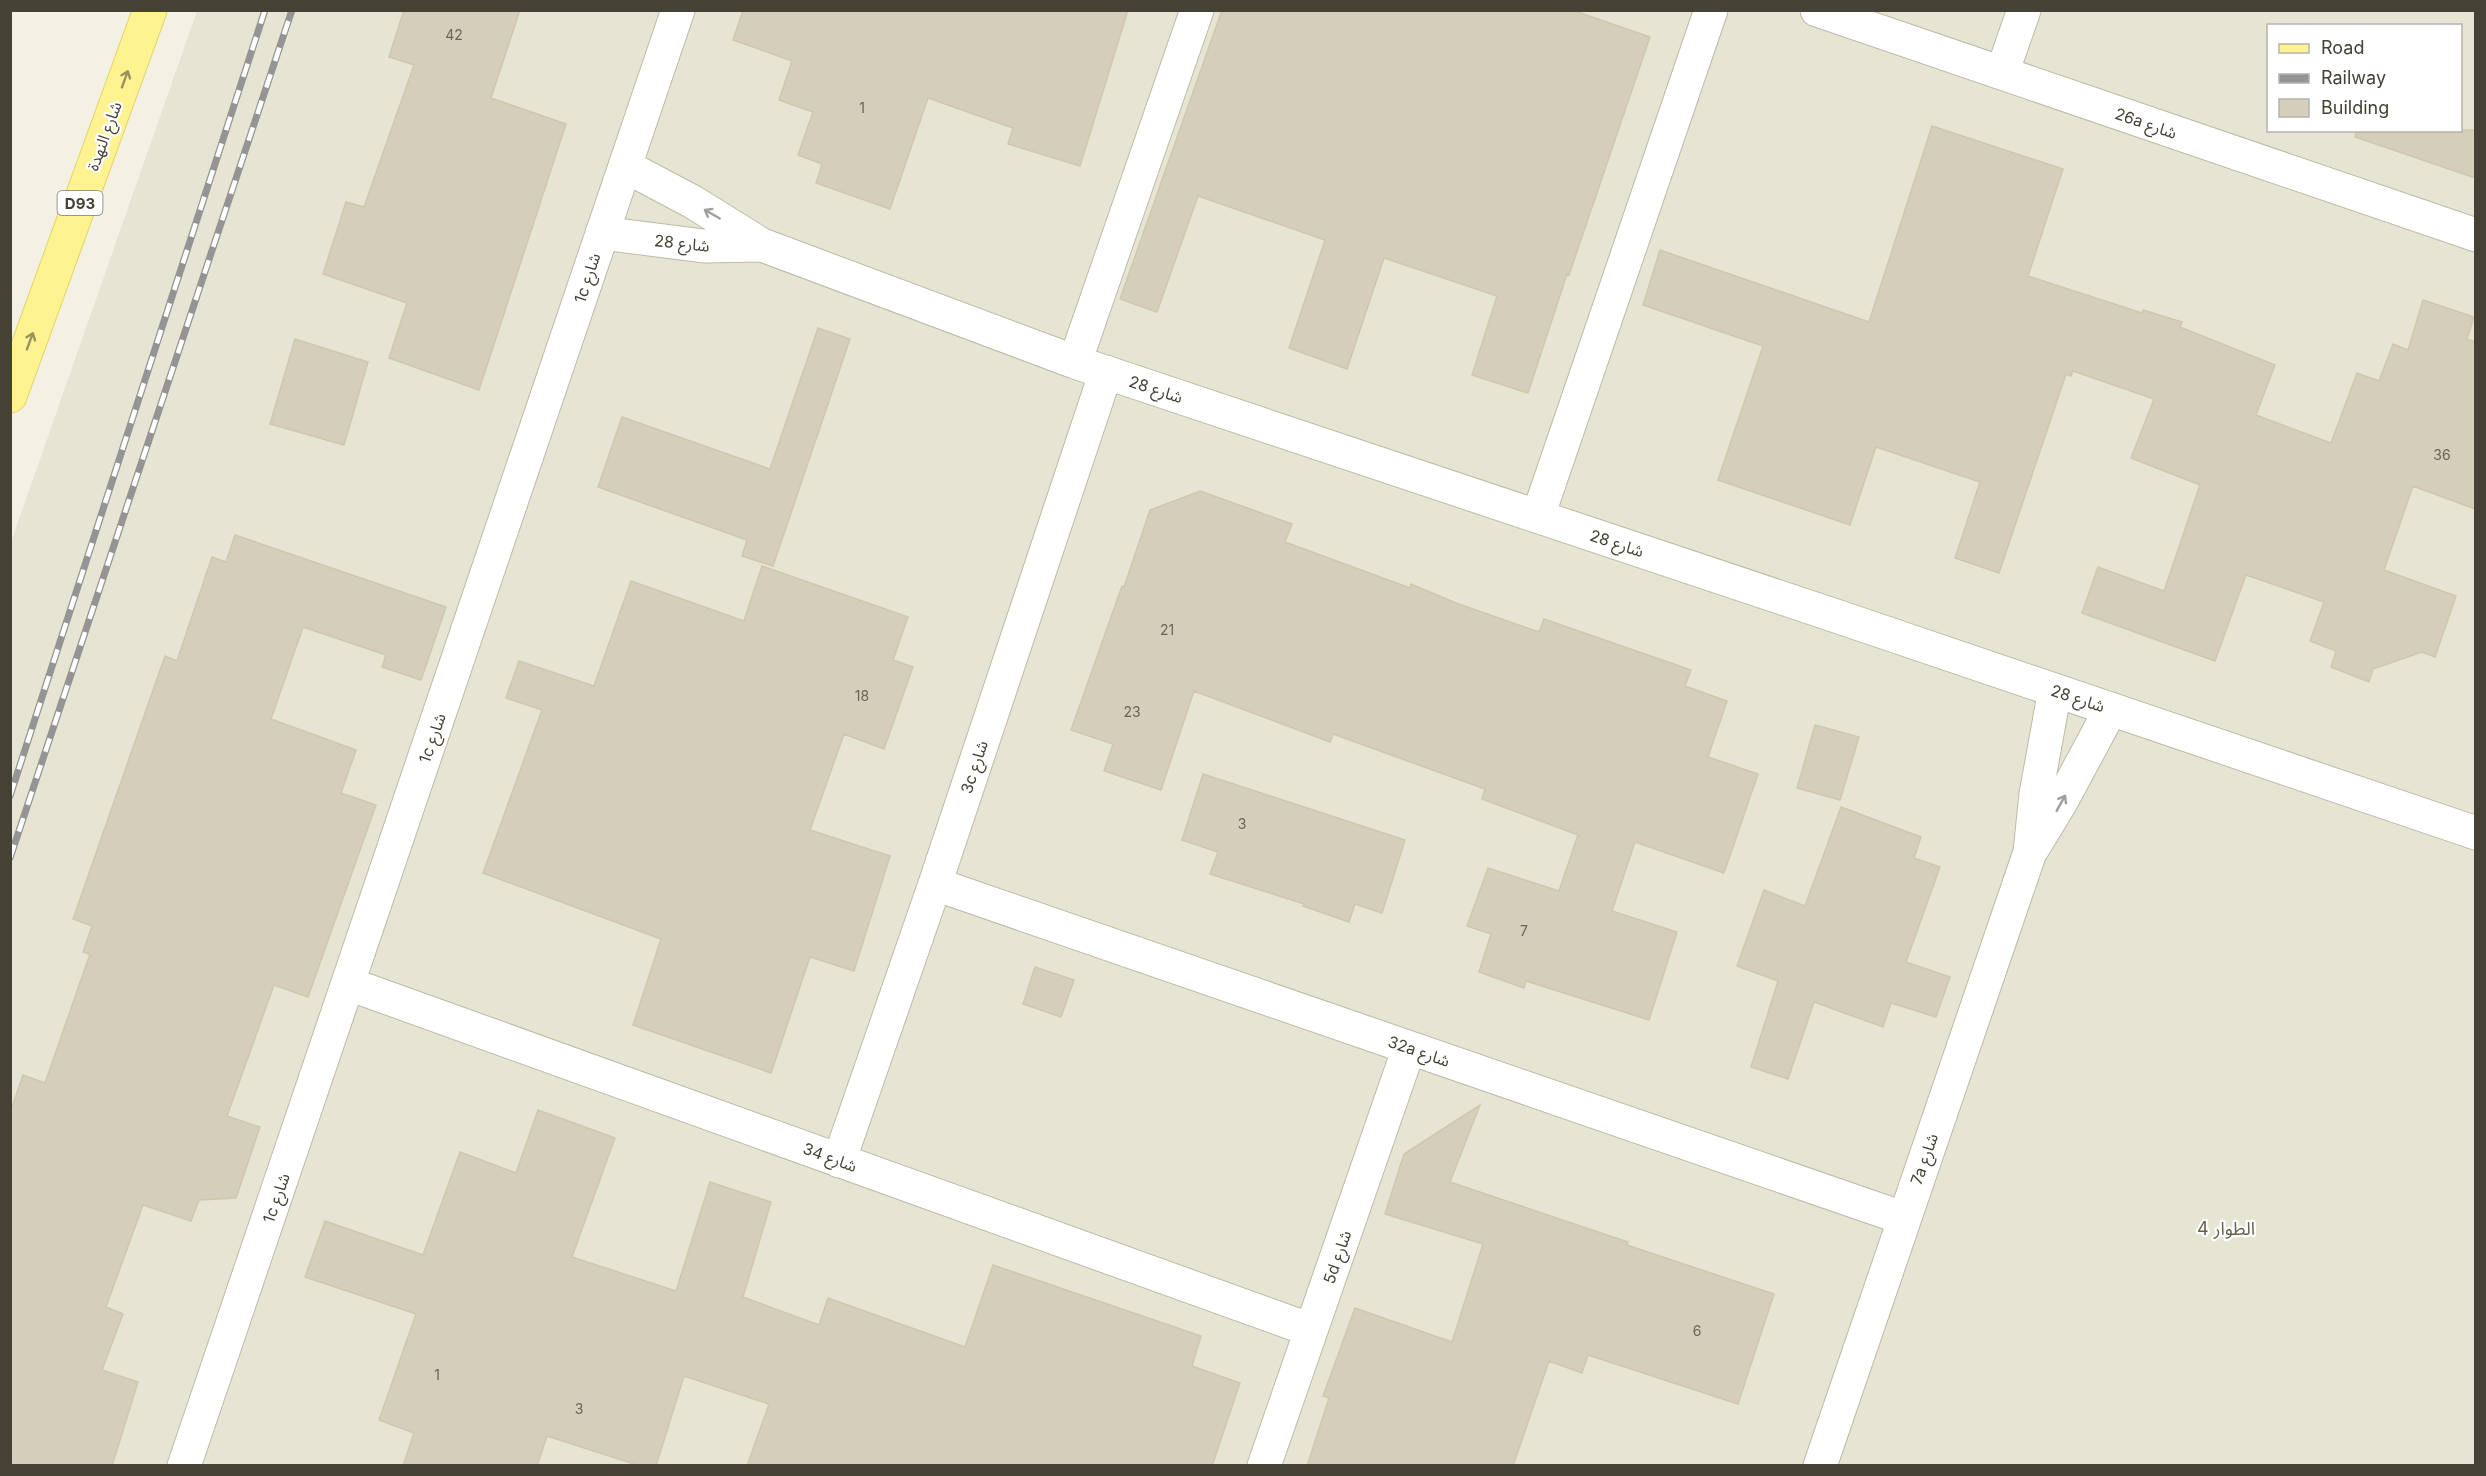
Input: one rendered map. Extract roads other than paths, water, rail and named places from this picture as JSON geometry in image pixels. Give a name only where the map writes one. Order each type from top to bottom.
[{"type":"main road","name":"شارع النهدة","points":[[10,396],[150,10]]},
{"type":"street","name":"1c شارع","points":[[184,1466],[678,10]]},
{"type":"street","points":[[1075,362],[1197,10]]},
{"type":"street","points":[[1538,516],[1711,10]]},
{"type":"street","name":"26a شارع","points":[[1817,10],[2475,235]]},
{"type":"street","points":[[2002,73],[2024,10]]},
{"type":"street","name":"شارع 28","points":[[625,166],[693,202],[762,245],[1075,362],[2475,833]]},
{"type":"street","name":"شارع 28","points":[[602,233],[704,246],[762,245]]},
{"type":"street","name":"3c شارع","points":[[839,1161],[935,884],[1106,372]]},
{"type":"street","name":"7a شارع","points":[[2030,852],[2036,794],[2055,690]]},
{"type":"street","name":"7a شارع","points":[[1820,1466],[2030,852],[2061,802],[2111,709]]},
{"type":"street","name":"32a شارع","points":[[935,884],[1903,1218]]},
{"type":"street","name":"شارع 34","points":[[349,984],[1311,1330]]},
{"type":"street","name":"5d شارع","points":[[1264,1466],[1409,1048]]},
{"type":"railway","points":[[10,796],[265,10]]},
{"type":"railway","points":[[10,858],[292,10]]},
{"type":"district","name":"الطوار 4","points":[[2226,1228]]}]
